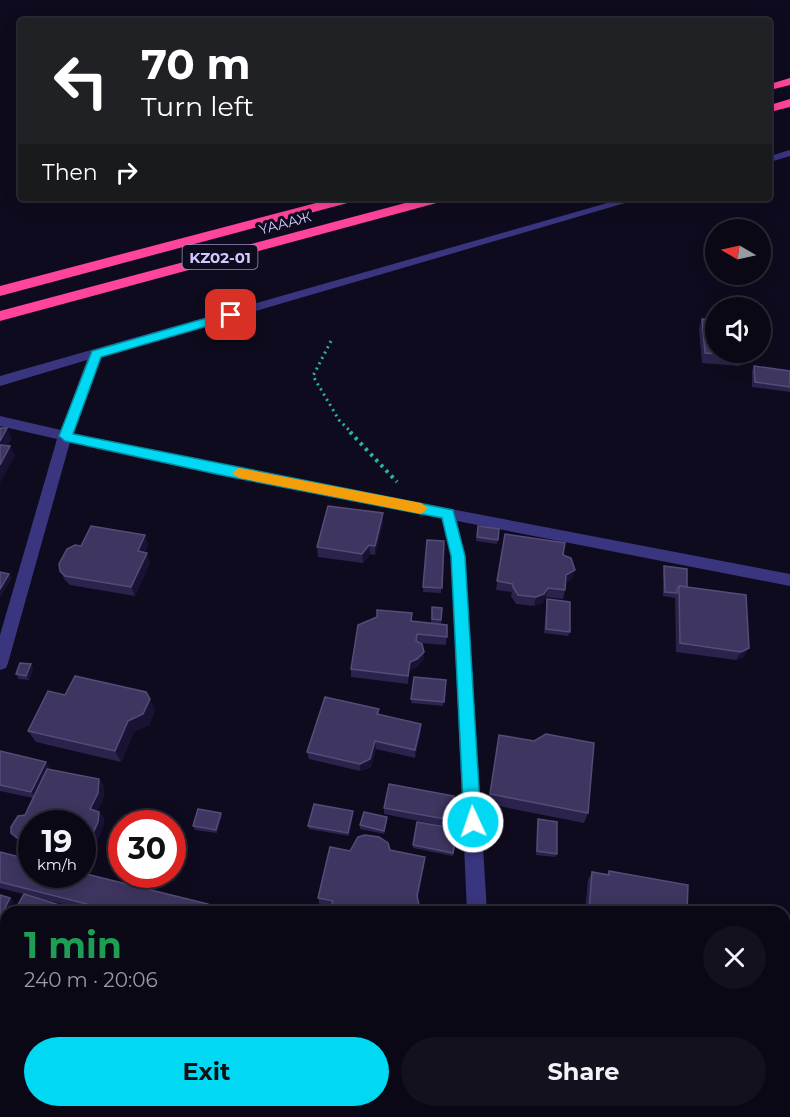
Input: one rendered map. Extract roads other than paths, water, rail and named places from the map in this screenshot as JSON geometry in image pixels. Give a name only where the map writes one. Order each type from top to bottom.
[{"type":"highway","points":[[772,86],[790,81]]},
{"type":"highway","points":[[772,108],[790,104]]},
{"type":"highway","name":"ҮАААЖ","points":[[0,291],[339,201]]},
{"type":"highway","name":"ҮАААЖ","points":[[0,316],[428,201]]},
{"type":"street","points":[[772,159],[789,156]]},
{"type":"street","points":[[0,381],[627,201]]},
{"type":"street","points":[[0,663],[65,436],[96,354]]},
{"type":"street","points":[[0,421],[221,470],[790,580]]},
{"type":"street","points":[[448,514],[458,556],[477,906]]}]
